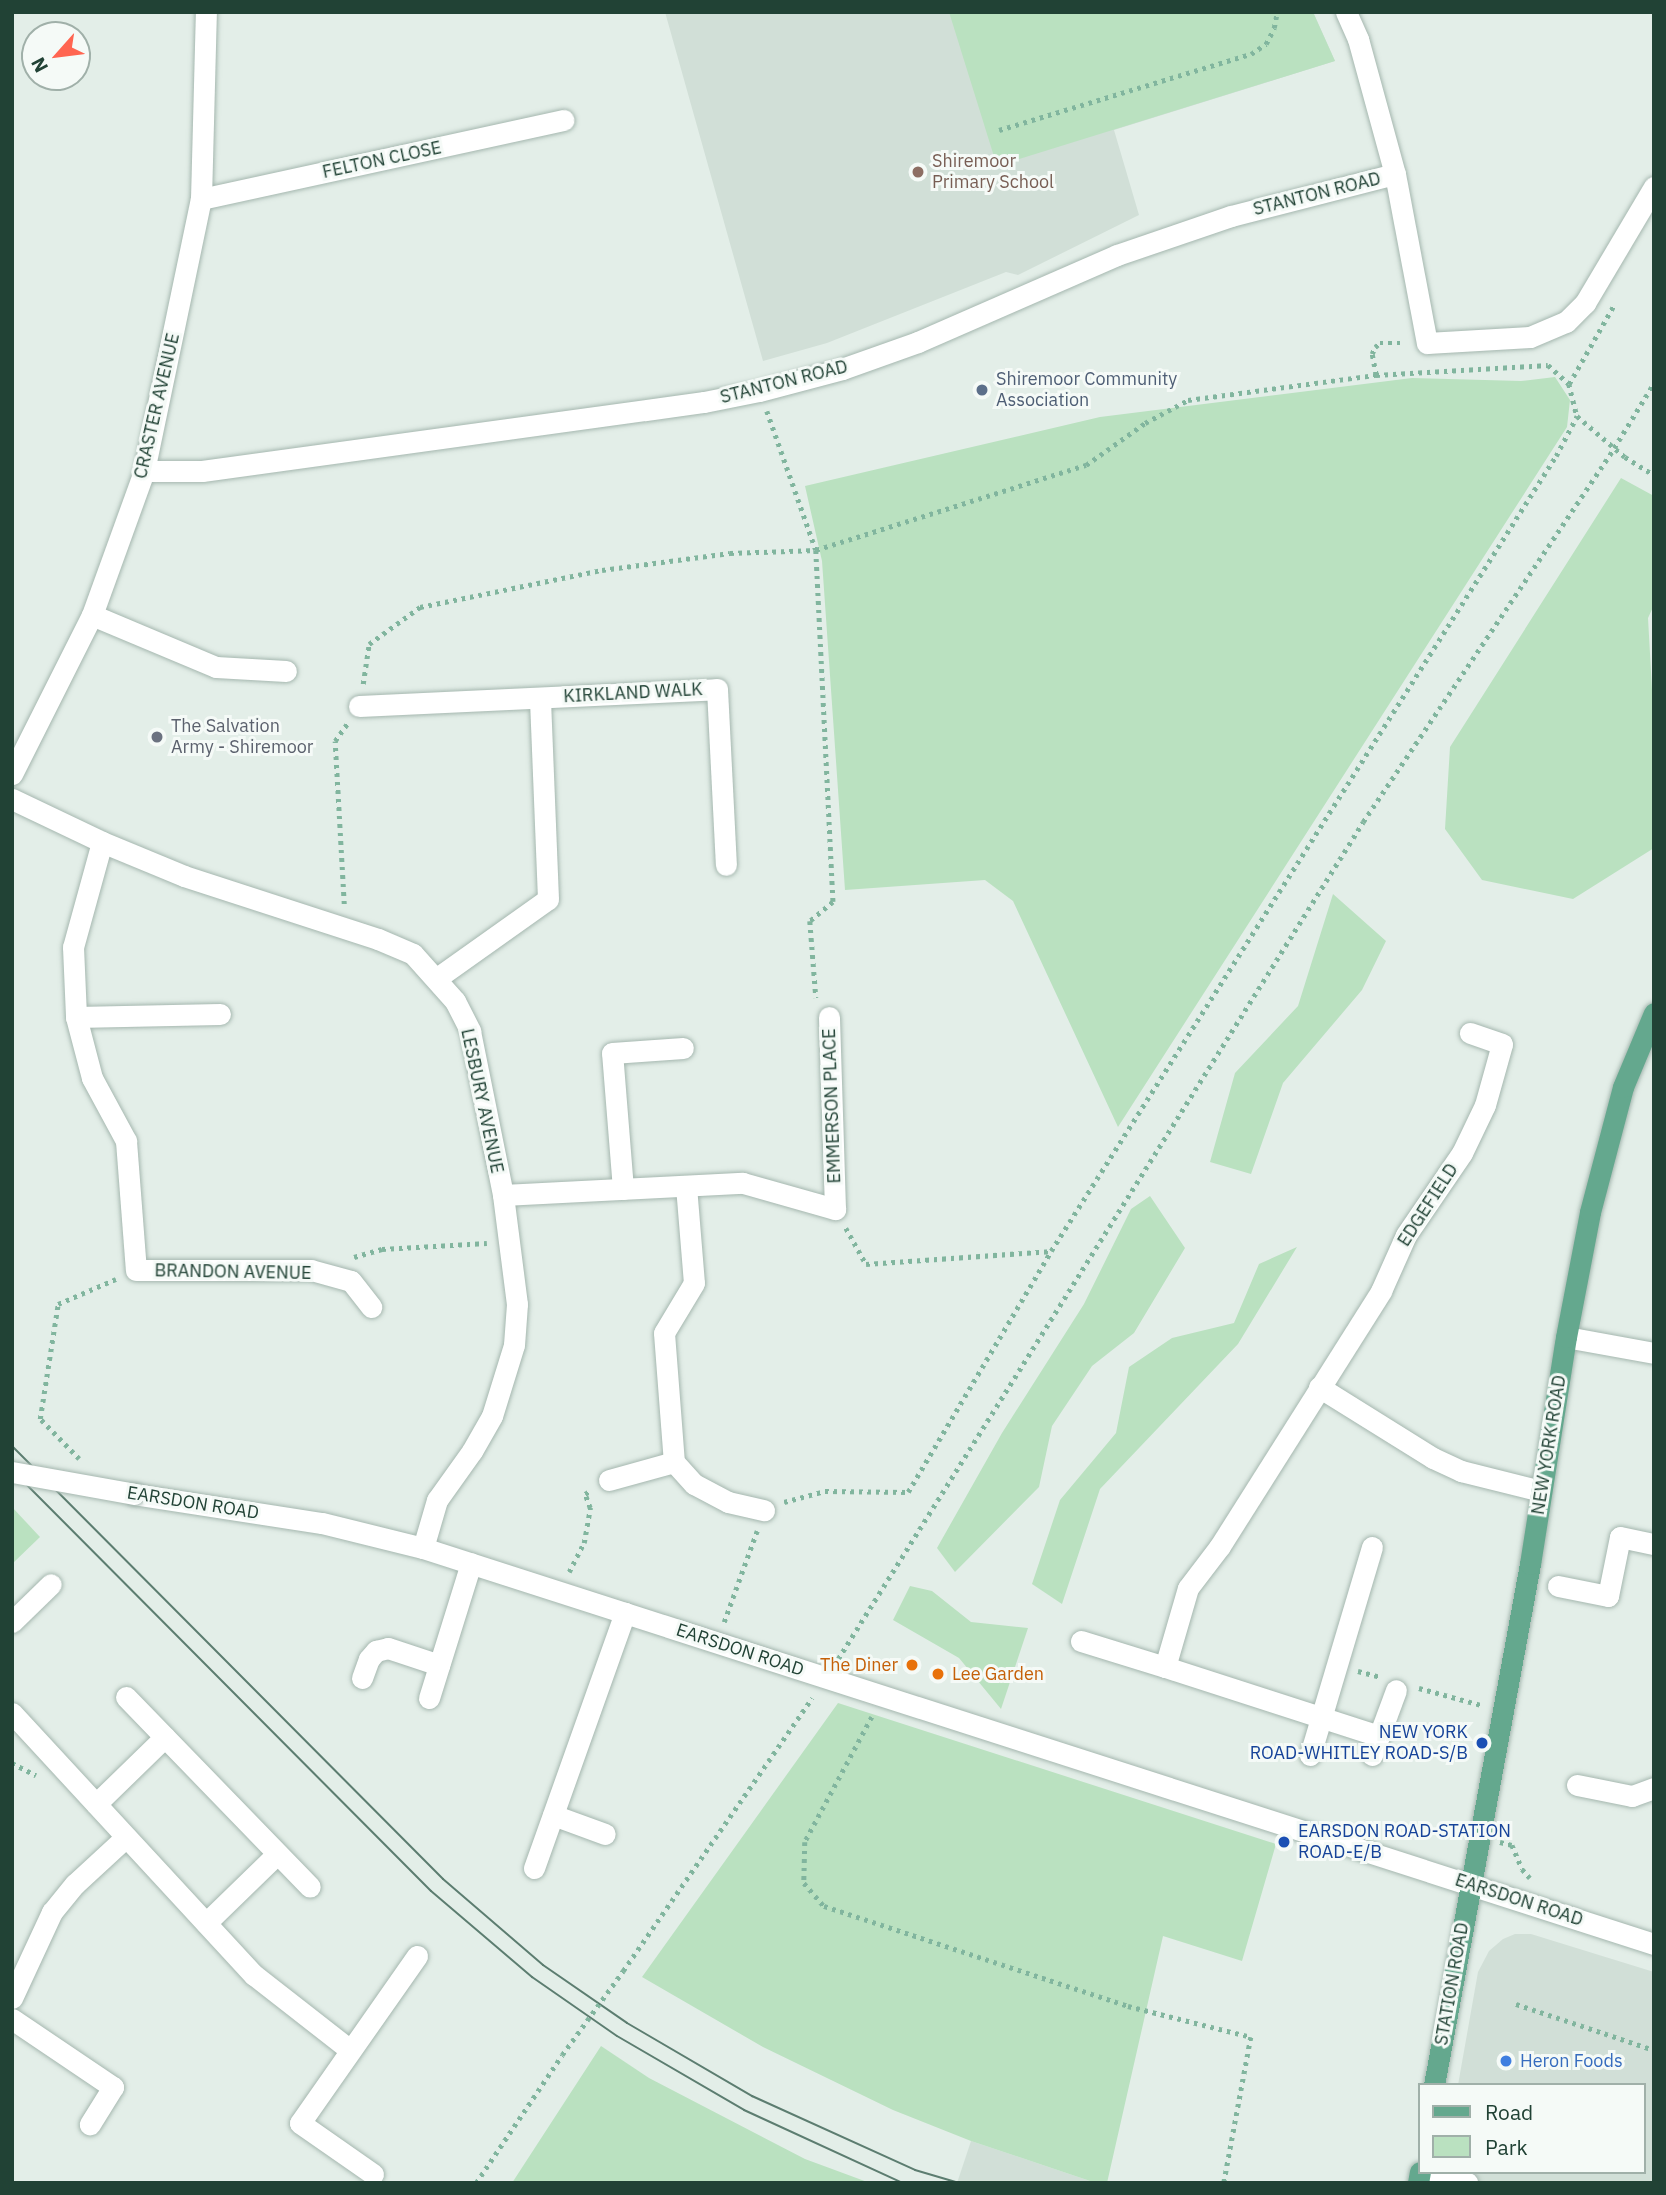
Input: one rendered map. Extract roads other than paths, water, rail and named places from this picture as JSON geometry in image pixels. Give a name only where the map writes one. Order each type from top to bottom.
[{"type":"main road","name":"NEW YORK ROAD","points":[[1470,1884],[1566,1337],[1605,1146],[1627,1076],[1654,1013]]},
{"type":"main road","name":"STATION ROAD","points":[[1434,2083],[1470,1884]]},
{"type":"street","name":"CRASTER AVENUE","points":[[12,774],[92,615],[144,471],[201,199],[206,12]]},
{"type":"street","points":[[1346,12],[1358,39],[1395,174],[1427,343],[1530,337],[1566,322],[1585,303],[1654,187]]},
{"type":"street","name":"FELTON CLOSE","points":[[201,199],[563,120]]},
{"type":"street","name":"STANTON ROAD","points":[[144,471],[202,471],[704,402],[760,391],[842,369],[918,342],[1117,255],[1218,221],[1395,174]]},
{"type":"street","points":[[92,615],[216,667],[286,671]]},
{"type":"street","name":"KIRKLAND WALK","points":[[359,706],[717,689],[726,865]]},
{"type":"street","name":"KIRKLAND WALK","points":[[437,978],[548,899],[540,698]]},
{"type":"street","name":"LESBURY AVENUE","points":[[12,799],[102,842],[184,876],[413,954],[455,1001],[470,1031],[503,1195],[517,1304],[514,1345],[492,1416],[472,1451],[437,1500],[423,1548]]},
{"type":"street","name":"BRANDON AVENUE","points":[[102,842],[73,947],[76,1017],[92,1078],[126,1141],[136,1270],[311,1270],[351,1281],[371,1307]]},
{"type":"street","points":[[76,1017],[220,1014]]},
{"type":"street","name":"EMMERSON PLACE","points":[[503,1195],[743,1183],[835,1209],[829,1017]]},
{"type":"street","name":"EDGEFIELD","points":[[1165,1667],[1188,1588],[1220,1546],[1381,1292],[1406,1235],[1462,1153],[1485,1105],[1502,1044],[1470,1033]]},
{"type":"street","points":[[623,1189],[612,1053],[683,1048]]},
{"type":"street","points":[[686,1186],[694,1283],[664,1334],[674,1462],[694,1484],[728,1502],[764,1510]]},
{"type":"street","points":[[1566,1337],[1654,1353]]},
{"type":"street","points":[[1320,1387],[1433,1458],[1461,1471],[1541,1491]]},
{"type":"street","points":[[609,1480],[674,1462]]},
{"type":"street","name":"EARSDON ROAD","points":[[12,1472],[322,1524],[423,1548],[1654,1944]]},
{"type":"street","points":[[1558,1586],[1608,1596],[1620,1537],[1654,1544]]},
{"type":"street","points":[[1310,1755],[1373,1547]]},
{"type":"street","points":[[429,1698],[471,1563]]},
{"type":"street","points":[[12,1622],[51,1584]]},
{"type":"street","points":[[534,1868],[625,1613]]},
{"type":"street","points":[[1081,1641],[1321,1720],[1376,1746],[1396,1690]]},
{"type":"street","points":[[362,1678],[369,1658],[376,1651],[388,1648],[439,1665]]},
{"type":"street","points":[[126,1697],[310,1888]]},
{"type":"street","points":[[12,1713],[254,1975],[350,2050]]},
{"type":"street","points":[[96,1804],[165,1737]]},
{"type":"street","points":[[1577,1785],[1632,1796],[1654,1788]]},
{"type":"street","points":[[553,1815],[605,1834]]},
{"type":"street","points":[[12,1998],[52,1912],[75,1884],[126,1837]]},
{"type":"street","points":[[206,1923],[277,1854]]},
{"type":"street","points":[[373,2174],[300,2123],[417,1956]]},
{"type":"street","points":[[12,2019],[113,2087],[90,2124]]},
{"type":"street","points":[[1438,2174],[1467,2183]]},
{"type":"tram line","points":[[12,1446],[443,1879],[543,1965],[627,2023],[752,2096],[915,2170],[959,2183]]},
{"type":"tram line","points":[[12,1470],[431,1891],[532,1977],[617,2036],[744,2110],[903,2183]]},
{"type":"place","name":"Shiremoor Primary School","points":[[918,172]]},
{"type":"place","name":"Shiremoor Community Association","points":[[982,390]]},
{"type":"place","name":"The Salvation Army - Shiremoor","points":[[157,737]]},
{"type":"place","name":"The Diner","points":[[912,1665]]},
{"type":"place","name":"Lee Garden","points":[[938,1674]]},
{"type":"place","name":"NEW YORK ROAD-WHITLEY ROAD-S/B","points":[[1482,1743]]},
{"type":"place","name":"EARSDON ROAD-STATION ROAD-E/B","points":[[1284,1842]]},
{"type":"place","name":"Heron Foods","points":[[1506,2061]]}]
